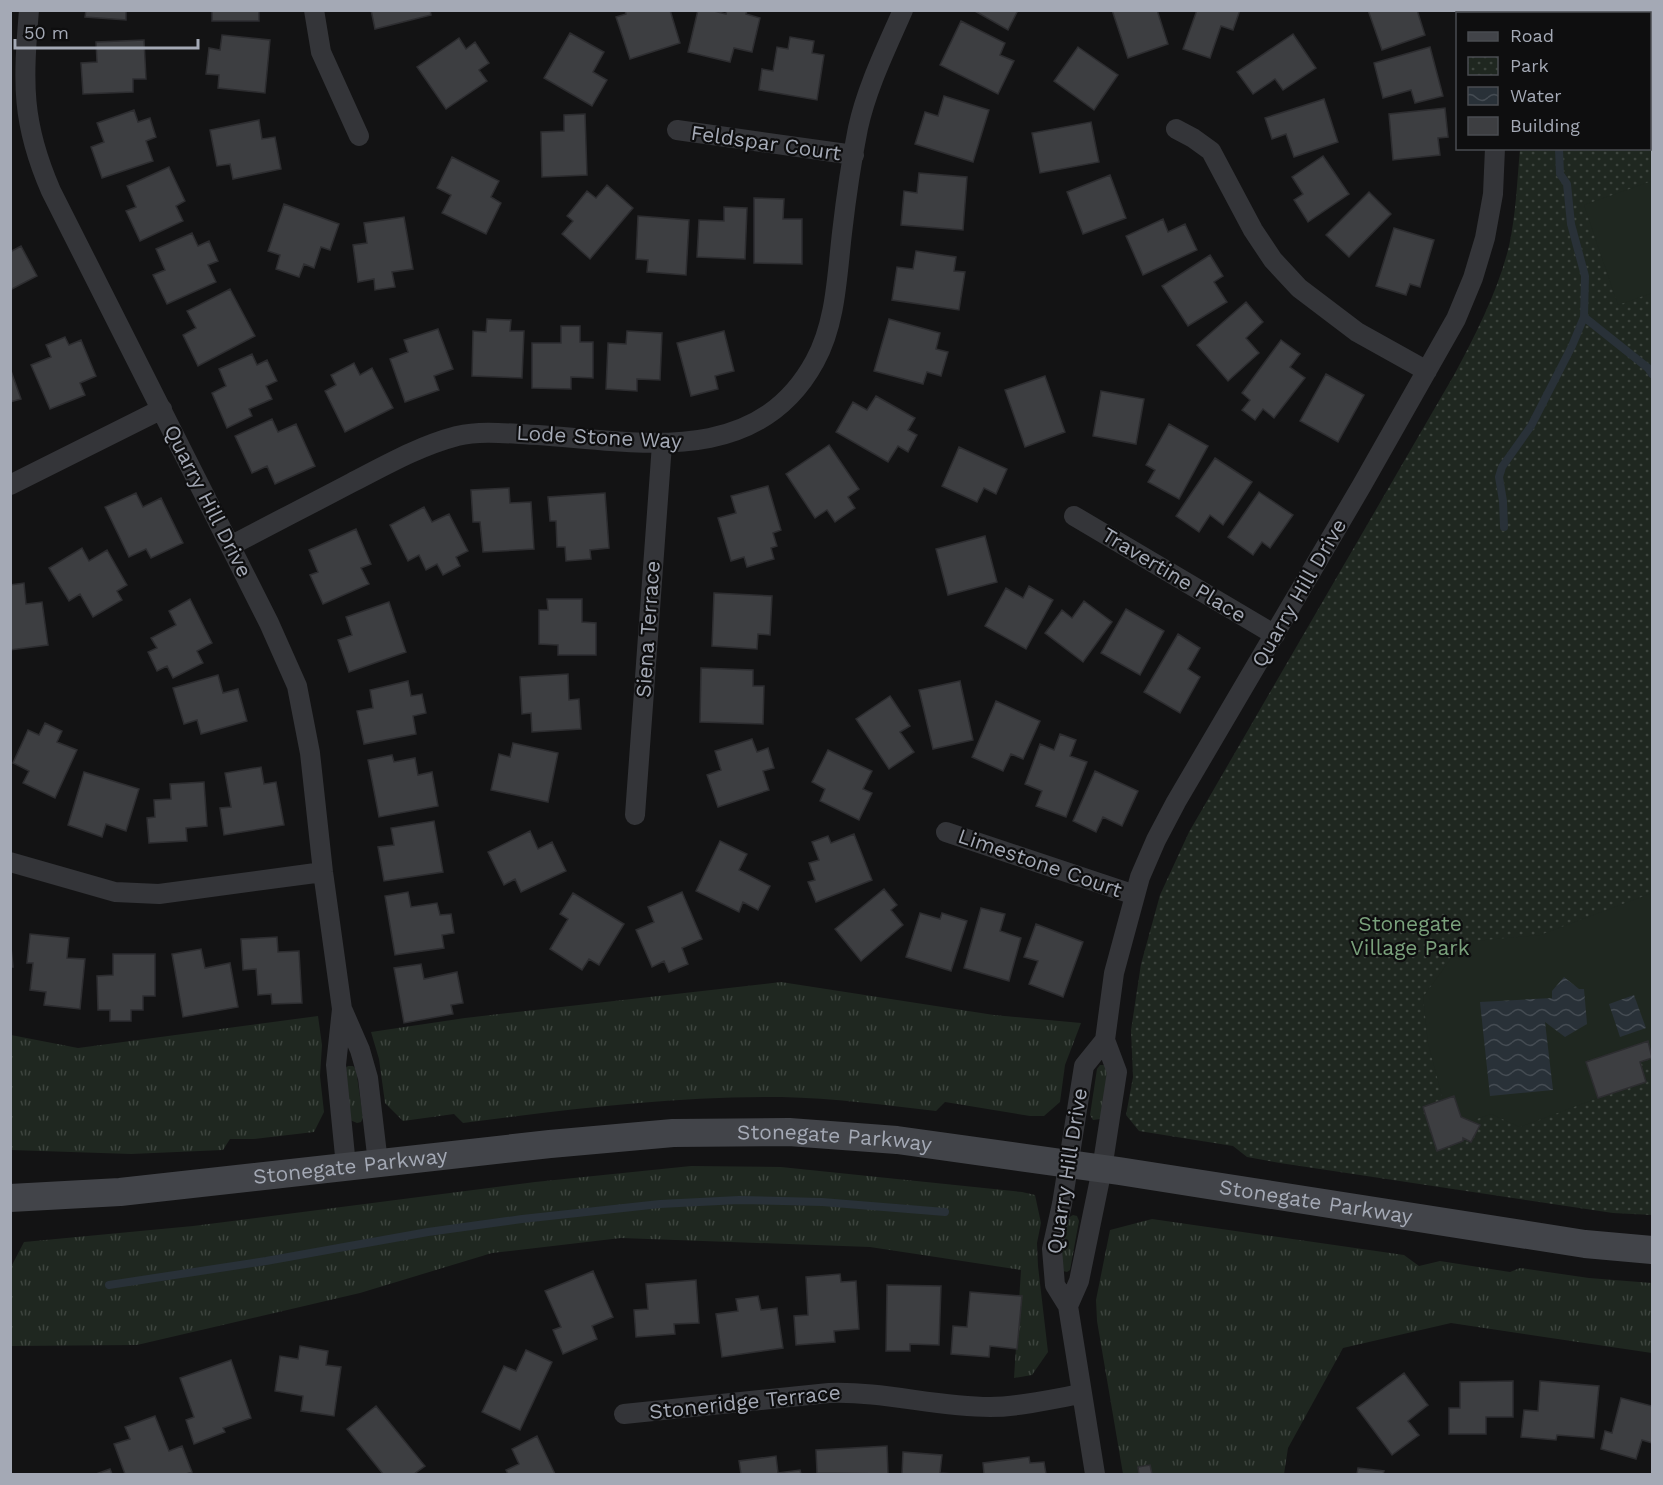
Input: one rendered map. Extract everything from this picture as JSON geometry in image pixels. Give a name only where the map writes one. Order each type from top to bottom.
[{"type":"street","name":"Quarry Hill Drive","points":[[29,10],[25,84],[29,127],[33,145],[51,191],[282,650],[297,686],[310,753],[323,872],[342,1009],[336,1065],[346,1166]]},
{"type":"street","points":[[314,10],[314,22],[321,52],[359,136]]},
{"type":"street","name":"Lode Stone Way","points":[[230,546],[415,450],[460,435],[497,433],[662,444],[705,441],[742,429],[777,407],[804,379],[816,360],[824,340],[831,312],[858,129],[867,97],[903,10]]},
{"type":"street","points":[[1176,129],[1211,151],[1252,230],[1273,260],[1299,288],[1357,332],[1428,371]]},
{"type":"street","name":"Feldspar Court","points":[[677,130],[854,155]]},
{"type":"street","name":"Quarry Hill Drive","points":[[1068,1306],[1079,1281],[1102,1169],[1117,1072],[1105,1040],[1114,973],[1135,895],[1156,840],[1176,802],[1428,371],[1465,300],[1479,261],[1489,219],[1493,194],[1495,150]]},
{"type":"street","points":[[10,485],[162,409]]},
{"type":"street","name":"Siena Terrace","points":[[635,815],[662,444]]},
{"type":"street","name":"Travertine Place","points":[[1074,516],[1275,635]]},
{"type":"street","name":"Limestone Court","points":[[946,832],[1135,895]]},
{"type":"street","points":[[10,862],[115,892],[139,893],[182,891],[323,872]]},
{"type":"street","name":"Quarry Hill Drive","points":[[342,1009],[360,1050],[368,1078],[378,1163]]},
{"type":"street","name":"Quarry Hill Drive","points":[[1095,1474],[1068,1306],[1055,1285],[1052,1249],[1084,1066],[1105,1040]]},
{"type":"street","name":"Stonegate Parkway","points":[[10,1198],[120,1192],[269,1177],[346,1166],[673,1133],[789,1132],[897,1140],[1102,1169],[1585,1244],[1653,1250]]},
{"type":"street","name":"Stoneridge Terrace","points":[[624,1414],[829,1393],[855,1392],[991,1407],[1019,1405],[1081,1394]]},
{"type":"green space","name":"Stonegate Village Park","points":[[1652,11],[1652,1215],[1613,1213],[1247,1157],[1233,1146],[1139,1131],[1126,1115],[1133,1077],[1131,1030],[1141,964],[1160,895],[1189,832],[1454,375],[1478,328],[1493,296],[1509,246],[1515,210],[1520,150],[1651,150],[1651,12],[1498,12]]},
{"type":"green space","points":[[1652,181],[1652,293],[1618,305],[1584,205]]},
{"type":"green space","points":[[1652,893],[1652,1054],[1648,1041],[1586,1061],[1598,1098],[1520,1127],[1491,1114],[1471,1121],[1461,1117],[1454,1097],[1443,1100],[1428,1043],[1423,997],[1463,942],[1540,935]]},
{"type":"green space","points":[[781,982],[994,1015],[1081,1023],[1065,1065],[1060,1102],[1044,1116],[1030,1116],[945,1102],[936,1111],[820,1099],[742,1097],[622,1104],[463,1123],[454,1114],[403,1121],[385,1103],[379,1059],[371,1032],[465,1018]]},
{"type":"green space","points":[[318,1016],[322,1045],[320,1076],[324,1112],[314,1132],[253,1139],[230,1139],[223,1150],[131,1154],[11,1150],[11,1035],[78,1048]]},
{"type":"green space","points":[[1100,1065],[1108,1067],[1101,1119],[1093,1120],[1090,1115],[1097,1069]]},
{"type":"green space","points":[[348,1066],[356,1069],[363,1118],[357,1123],[350,1120],[344,1069]]},
{"type":"green space","points":[[691,1166],[781,1167],[1035,1195],[1041,1223],[1037,1243],[1038,1266],[1048,1352],[1032,1375],[1014,1378],[1021,1270],[870,1247],[621,1238],[492,1253],[360,1293],[137,1345],[11,1346],[12,1265],[24,1242],[193,1226],[535,1182]]},
{"type":"green space","points":[[1073,1215],[1077,1216],[1079,1221],[1070,1270],[1067,1272],[1063,1271],[1060,1265],[1068,1218]]},
{"type":"green space","points":[[1152,1219],[1404,1255],[1419,1266],[1440,1261],[1510,1272],[1520,1268],[1589,1278],[1652,1283],[1652,1353],[1451,1323],[1343,1348],[1288,1448],[1284,1474],[1123,1474],[1097,1321],[1096,1300],[1110,1230]]},
{"type":"water","points":[[1564,977],[1579,989],[1584,989],[1587,1024],[1565,1037],[1545,1022],[1553,1090],[1490,1096],[1480,1002],[1552,998],[1552,991]]},
{"type":"water","points":[[1634,995],[1646,1028],[1620,1037],[1609,1004]]},
{"type":"building","points":[[86,10],[126,10],[126,20],[85,17]]},
{"type":"building","points":[[212,10],[259,10],[259,21],[212,21]]},
{"type":"building","points":[[371,10],[430,10],[431,15],[375,29]]},
{"type":"building","points":[[625,10],[670,10],[680,43],[630,59],[616,17],[626,14]]},
{"type":"building","points":[[698,10],[726,14],[727,10],[747,10],[746,14],[760,18],[752,52],[734,48],[730,62],[688,52]]},
{"type":"building","points":[[973,10],[1018,10],[1008,30]]},
{"type":"building","points":[[1112,10],[1157,10],[1168,44],[1128,58]]},
{"type":"building","points":[[1197,10],[1240,10],[1233,30],[1221,26],[1210,58],[1183,49]]},
{"type":"building","points":[[1368,10],[1417,10],[1425,35],[1382,50]]},
{"type":"building","points":[[961,21],[1005,43],[1000,55],[1014,61],[998,94],[940,65]]},
{"type":"building","points":[[570,33],[604,52],[593,72],[607,80],[592,106],[544,78]]},
{"type":"building","points":[[1293,34],[1316,68],[1283,90],[1275,79],[1253,94],[1237,72]]},
{"type":"building","points":[[222,35],[270,40],[265,93],[218,88],[219,75],[206,74],[209,48],[220,50]]},
{"type":"building","points":[[790,37],[814,41],[812,53],[824,55],[817,100],[759,90],[762,69],[773,71],[777,47],[788,49]]},
{"type":"building","points":[[459,38],[466,49],[475,42],[489,63],[479,70],[487,81],[446,109],[417,67]]},
{"type":"building","points":[[144,40],[146,79],[133,79],[133,92],[83,94],[81,63],[97,62],[96,42]]},
{"type":"building","points":[[1078,47],[1118,75],[1094,110],[1054,81]]},
{"type":"building","points":[[1430,47],[1443,96],[1415,103],[1411,90],[1383,98],[1374,63]]},
{"type":"building","points":[[944,96],[989,110],[973,162],[915,144],[925,112],[938,116]]},
{"type":"building","points":[[1324,99],[1338,142],[1294,157],[1286,134],[1272,139],[1265,118]]},
{"type":"building","points":[[1445,108],[1448,137],[1438,138],[1440,155],[1393,160],[1389,114]]},
{"type":"building","points":[[134,110],[138,122],[150,118],[156,137],[146,141],[153,161],[102,178],[91,147],[104,142],[97,123]]},
{"type":"building","points":[[585,114],[587,175],[542,177],[541,132],[564,131],[564,115]]},
{"type":"building","points":[[259,120],[262,139],[275,137],[281,169],[233,179],[230,164],[217,166],[210,130]]},
{"type":"building","points":[[1091,122],[1099,162],[1040,173],[1032,133]]},
{"type":"building","points":[[1323,156],[1349,194],[1308,222],[1294,200],[1303,194],[1292,177]]},
{"type":"building","points":[[452,157],[499,181],[491,197],[501,203],[486,234],[442,213],[451,195],[437,188]]},
{"type":"building","points":[[169,167],[185,201],[176,206],[183,221],[140,241],[126,211],[136,207],[127,186]]},
{"type":"building","points":[[919,173],[967,177],[963,230],[901,225],[904,191],[917,193]]},
{"type":"building","points":[[1110,175],[1126,218],[1083,234],[1067,192]]},
{"type":"building","points":[[607,185],[633,208],[590,259],[562,234],[573,221],[567,216],[587,191],[596,198]]},
{"type":"building","points":[[1369,192],[1391,214],[1349,257],[1326,235]]},
{"type":"building","points":[[754,198],[784,199],[783,219],[802,219],[802,264],[754,263]]},
{"type":"building","points":[[284,204],[339,224],[330,250],[321,247],[314,268],[304,264],[299,277],[276,269],[280,255],[268,251]]},
{"type":"building","points":[[724,207],[747,208],[745,259],[697,257],[699,220],[724,221]]},
{"type":"building","points":[[638,216],[689,220],[686,275],[647,272],[648,260],[636,259]]},
{"type":"building","points":[[404,217],[413,269],[392,272],[395,287],[375,290],[374,279],[358,282],[353,245],[367,243],[364,223]]},
{"type":"building","points":[[1163,219],[1168,232],[1185,224],[1197,250],[1143,275],[1126,236]]},
{"type":"building","points":[[1394,228],[1434,240],[1420,287],[1410,284],[1406,295],[1376,286]]},
{"type":"building","points":[[192,233],[198,246],[209,241],[218,261],[208,265],[216,282],[167,304],[153,275],[165,270],[156,249]]},
{"type":"building","points":[[21,246],[37,276],[10,290],[10,252]]},
{"type":"building","points":[[916,251],[956,257],[954,271],[965,272],[959,310],[892,300],[897,267],[913,269]]},
{"type":"building","points":[[1210,255],[1223,276],[1214,282],[1227,302],[1188,326],[1162,286]]},
{"type":"building","points":[[230,289],[255,336],[198,366],[183,335],[196,328],[187,311]]},
{"type":"building","points":[[1246,302],[1263,322],[1246,338],[1259,353],[1228,381],[1197,345]]},
{"type":"building","points":[[487,319],[511,320],[510,331],[524,331],[522,378],[472,376],[473,331],[486,332]]},
{"type":"building","points":[[889,319],[940,333],[936,349],[948,352],[941,376],[927,372],[923,384],[874,371]]},
{"type":"building","points":[[561,326],[580,326],[580,342],[593,342],[593,378],[571,377],[571,389],[532,388],[532,343],[561,343]]},
{"type":"building","points":[[438,329],[453,369],[434,376],[439,390],[405,402],[390,359],[408,352],[404,340]]},
{"type":"building","points":[[627,331],[662,333],[660,380],[637,379],[637,391],[606,389],[608,343],[626,344]]},
{"type":"building","points":[[724,331],[734,371],[715,376],[718,389],[691,396],[677,343]]},
{"type":"building","points":[[65,337],[69,345],[81,340],[96,376],[80,383],[85,395],[50,409],[31,365],[51,357],[46,345]]},
{"type":"building","points":[[1281,340],[1300,354],[1290,367],[1305,378],[1274,418],[1263,409],[1255,420],[1242,410],[1250,400],[1242,393]]},
{"type":"building","points":[[252,354],[257,365],[267,360],[277,381],[266,386],[272,399],[249,409],[252,416],[227,428],[212,393],[226,386],[219,369]]},
{"type":"building","points":[[354,363],[360,375],[372,368],[393,408],[345,432],[325,391],[336,385],[331,375]]},
{"type":"building","points":[[10,368],[21,399],[10,402]]},
{"type":"building","points":[[1326,374],[1364,395],[1338,442],[1300,421]]},
{"type":"building","points":[[1045,376],[1065,432],[1025,447],[1005,390]]},
{"type":"building","points":[[1101,391],[1144,399],[1136,444],[1093,436]]},
{"type":"building","points":[[876,396],[915,418],[908,430],[917,435],[908,452],[898,446],[888,462],[836,432],[853,402],[867,410]]},
{"type":"building","points":[[272,419],[278,432],[296,424],[315,466],[275,484],[267,466],[252,473],[235,436]]},
{"type":"building","points":[[1169,424],[1208,446],[1179,499],[1148,482],[1155,470],[1146,465]]},
{"type":"building","points":[[829,445],[859,489],[848,497],[855,508],[835,522],[827,510],[815,518],[786,474]]},
{"type":"building","points":[[959,447],[1007,469],[996,494],[984,488],[977,502],[942,486]]},
{"type":"building","points":[[1215,458],[1252,482],[1223,525],[1210,515],[1199,532],[1176,516]]},
{"type":"building","points":[[768,486],[781,530],[773,533],[777,546],[771,548],[774,559],[747,567],[744,557],[731,561],[718,518],[736,513],[731,496]]},
{"type":"building","points":[[509,488],[510,503],[531,502],[534,549],[483,552],[480,522],[473,522],[471,490]]},
{"type":"building","points":[[1259,492],[1293,515],[1270,548],[1262,542],[1253,555],[1228,537]]},
{"type":"building","points":[[136,493],[143,507],[161,498],[183,543],[151,558],[146,549],[129,557],[105,507]]},
{"type":"building","points":[[605,493],[609,548],[590,550],[591,559],[566,561],[565,547],[557,547],[556,521],[550,521],[548,497]]},
{"type":"building","points":[[424,507],[432,522],[449,514],[468,551],[456,557],[460,566],[443,575],[437,564],[426,570],[419,555],[408,561],[390,525]]},
{"type":"building","points":[[356,529],[371,564],[361,568],[369,584],[323,604],[310,575],[318,572],[309,550]]},
{"type":"building","points":[[985,536],[997,582],[948,595],[936,549]]},
{"type":"building","points":[[82,548],[89,561],[107,550],[127,585],[117,591],[122,600],[93,617],[80,594],[69,601],[49,568]]},
{"type":"building","points":[[24,583],[26,604],[42,602],[48,645],[10,650],[10,585]]},
{"type":"building","points":[[1029,586],[1053,600],[1026,649],[985,626],[1006,588],[1023,598]]},
{"type":"building","points":[[714,593],[772,596],[770,635],[758,634],[757,649],[712,646]]},
{"type":"building","points":[[190,599],[212,643],[197,651],[203,663],[173,678],[167,666],[157,671],[148,652],[157,648],[151,638],[176,625],[169,611]]},
{"type":"building","points":[[547,599],[582,599],[582,622],[596,623],[596,655],[558,655],[558,645],[539,644],[539,610],[548,610]]},
{"type":"building","points":[[1084,601],[1112,622],[1083,662],[1045,633],[1062,610],[1072,618]]},
{"type":"building","points":[[389,602],[406,652],[349,672],[338,640],[352,635],[346,617]]},
{"type":"building","points":[[1126,609],[1164,631],[1140,675],[1101,653]]},
{"type":"building","points":[[1178,634],[1200,648],[1188,669],[1200,677],[1180,713],[1144,692]]},
{"type":"building","points":[[701,668],[753,670],[753,686],[764,686],[763,724],[700,722]]},
{"type":"building","points":[[568,674],[569,700],[579,699],[581,729],[532,732],[531,713],[522,714],[520,677]]},
{"type":"building","points":[[218,675],[223,693],[238,689],[247,721],[201,734],[197,720],[184,724],[173,688]]},
{"type":"building","points":[[408,681],[411,696],[422,694],[426,713],[413,716],[416,734],[364,744],[357,711],[373,708],[370,690]]},
{"type":"building","points":[[960,681],[973,740],[933,749],[919,690]]},
{"type":"building","points":[[890,696],[910,726],[900,732],[914,752],[889,769],[856,719]]},
{"type":"building","points":[[996,701],[1040,721],[1023,759],[1011,754],[1003,771],[972,757]]},
{"type":"building","points":[[45,723],[62,731],[57,742],[77,750],[55,798],[23,783],[29,771],[13,763],[28,730],[39,735]]},
{"type":"building","points":[[1060,734],[1076,740],[1070,756],[1087,762],[1066,817],[1036,806],[1042,791],[1025,784],[1040,744],[1054,750]]},
{"type":"building","points":[[752,739],[757,752],[768,748],[774,768],[763,771],[769,790],[718,807],[707,775],[721,770],[715,751]]},
{"type":"building","points":[[513,743],[558,753],[548,802],[491,790],[499,754],[510,757]]},
{"type":"building","points":[[828,750],[872,771],[863,789],[872,793],[859,820],[820,801],[825,789],[812,782]]},
{"type":"building","points":[[392,755],[394,762],[415,758],[418,775],[432,772],[438,806],[379,817],[368,760]]},
{"type":"building","points":[[261,767],[264,784],[276,782],[284,825],[224,835],[220,808],[231,807],[225,773]]},
{"type":"building","points":[[1095,771],[1138,791],[1122,826],[1103,817],[1096,832],[1073,821]]},
{"type":"building","points":[[84,772],[139,789],[126,831],[106,824],[102,837],[68,825]]},
{"type":"building","points":[[204,782],[207,826],[186,828],[187,841],[149,843],[147,818],[155,817],[154,800],[171,799],[170,784]]},
{"type":"building","points":[[434,821],[443,872],[384,881],[378,847],[394,845],[391,828]]},
{"type":"building","points":[[530,831],[538,849],[552,842],[566,871],[521,892],[515,879],[504,885],[488,852]]},
{"type":"building","points":[[854,834],[872,880],[816,902],[808,882],[815,880],[809,863],[819,860],[812,842],[828,836],[831,843]]},
{"type":"building","points":[[720,841],[747,854],[739,870],[770,886],[758,910],[743,902],[739,912],[696,891]]},
{"type":"building","points":[[884,889],[897,905],[891,910],[903,925],[861,961],[835,929]]},
{"type":"building","points":[[408,892],[411,907],[437,903],[440,915],[451,914],[454,933],[442,935],[444,948],[395,955],[385,896]]},
{"type":"building","points":[[682,892],[702,939],[682,948],[688,964],[669,972],[664,961],[652,967],[636,930],[654,922],[648,907]]},
{"type":"building","points":[[573,893],[624,924],[599,965],[589,959],[582,970],[550,949],[568,919],[560,914]]},
{"type":"building","points":[[981,908],[1005,914],[1000,931],[1021,938],[1009,981],[964,968]]},
{"type":"building","points":[[920,913],[940,919],[942,913],[967,921],[951,971],[906,957]]},
{"type":"building","points":[[1036,924],[1083,942],[1063,997],[1029,984],[1038,961],[1024,957]]},
{"type":"building","points":[[30,934],[69,938],[67,958],[85,959],[80,1009],[44,1005],[46,992],[30,990],[33,963],[27,963]]},
{"type":"building","points":[[10,937],[13,967],[10,967]]},
{"type":"building","points":[[277,937],[278,952],[299,951],[302,1003],[272,1004],[271,994],[258,995],[256,969],[243,970],[241,939]]},
{"type":"building","points":[[201,949],[205,968],[230,963],[238,1007],[183,1017],[172,954]]},
{"type":"building","points":[[113,954],[155,954],[155,996],[143,996],[143,1010],[131,1010],[131,1021],[110,1021],[110,1010],[98,1010],[97,976],[113,975]]},
{"type":"building","points":[[421,964],[424,979],[457,972],[463,1003],[451,1005],[453,1014],[404,1023],[394,968]]},
{"type":"building","points":[[1648,1041],[1652,1058],[1640,1062],[1646,1082],[1598,1098],[1586,1062]]},
{"type":"building","points":[[1454,1096],[1461,1117],[1480,1125],[1471,1142],[1463,1138],[1463,1141],[1437,1151],[1423,1107]]},
{"type":"building","points":[[593,1271],[613,1317],[592,1326],[597,1339],[563,1354],[553,1330],[561,1327],[545,1291]]},
{"type":"building","points":[[840,1274],[841,1282],[856,1281],[859,1329],[834,1331],[835,1342],[796,1345],[794,1316],[808,1315],[806,1277]]},
{"type":"building","points":[[696,1280],[699,1323],[674,1324],[675,1334],[636,1337],[634,1310],[648,1309],[646,1284]]},
{"type":"building","points":[[887,1285],[941,1286],[939,1345],[910,1344],[910,1351],[886,1351]]},
{"type":"building","points":[[970,1292],[1022,1296],[1017,1349],[990,1346],[989,1357],[951,1354],[953,1326],[967,1327]]},
{"type":"building","points":[[758,1296],[761,1310],[777,1308],[783,1348],[722,1357],[716,1314],[738,1311],[736,1299]]},
{"type":"building","points":[[300,1346],[328,1351],[326,1365],[341,1367],[334,1416],[301,1411],[303,1396],[275,1391],[280,1356],[298,1359]]},
{"type":"building","points":[[526,1350],[552,1362],[520,1430],[482,1412],[504,1366],[516,1371]]},
{"type":"building","points":[[231,1360],[251,1418],[223,1428],[225,1432],[194,1444],[186,1420],[194,1417],[180,1378]]},
{"type":"building","points":[[1404,1373],[1428,1405],[1408,1421],[1419,1435],[1392,1455],[1357,1408]]},
{"type":"building","points":[[1513,1381],[1513,1417],[1486,1417],[1486,1434],[1449,1434],[1449,1408],[1460,1408],[1460,1382]]},
{"type":"building","points":[[1540,1381],[1599,1386],[1594,1438],[1557,1435],[1556,1440],[1521,1437],[1524,1410],[1538,1411]]},
{"type":"building","points":[[1621,1398],[1652,1406],[1652,1443],[1642,1440],[1636,1459],[1601,1449],[1605,1431],[1612,1433]]},
{"type":"building","points":[[376,1406],[425,1466],[414,1474],[383,1474],[347,1429]]},
{"type":"building","points":[[155,1416],[169,1451],[182,1446],[192,1472],[186,1474],[125,1474],[114,1444],[130,1439],[125,1427]]},
{"type":"building","points":[[537,1436],[555,1474],[508,1474],[506,1470],[519,1464],[512,1449]]},
{"type":"building","points":[[887,1446],[888,1474],[817,1473],[816,1450]]},
{"type":"building","points":[[903,1452],[942,1455],[940,1473],[954,1474],[902,1474]]},
{"type":"building","points":[[776,1456],[778,1473],[800,1470],[801,1474],[741,1474],[739,1461]]},
{"type":"building","points":[[1029,1457],[1030,1463],[1044,1462],[1046,1474],[984,1474],[983,1463]]},
{"type":"building","points":[[1150,1465],[1152,1474],[1139,1474],[1138,1467]]},
{"type":"building","points":[[1358,1468],[1384,1471],[1383,1474],[1357,1474]]},
{"type":"building","points":[[110,1469],[112,1474],[96,1474]]},
{"type":"waterway","points":[[1504,527],[1499,477],[1502,467],[1531,426],[1572,346],[1584,317],[1585,276],[1571,224],[1567,184],[1560,174],[1559,150]]},
{"type":"waterway","points":[[1584,317],[1648,368],[1652,374]]},
{"type":"waterway","points":[[109,1285],[266,1261],[428,1232],[660,1204],[739,1200],[822,1202],[945,1212]]}]
